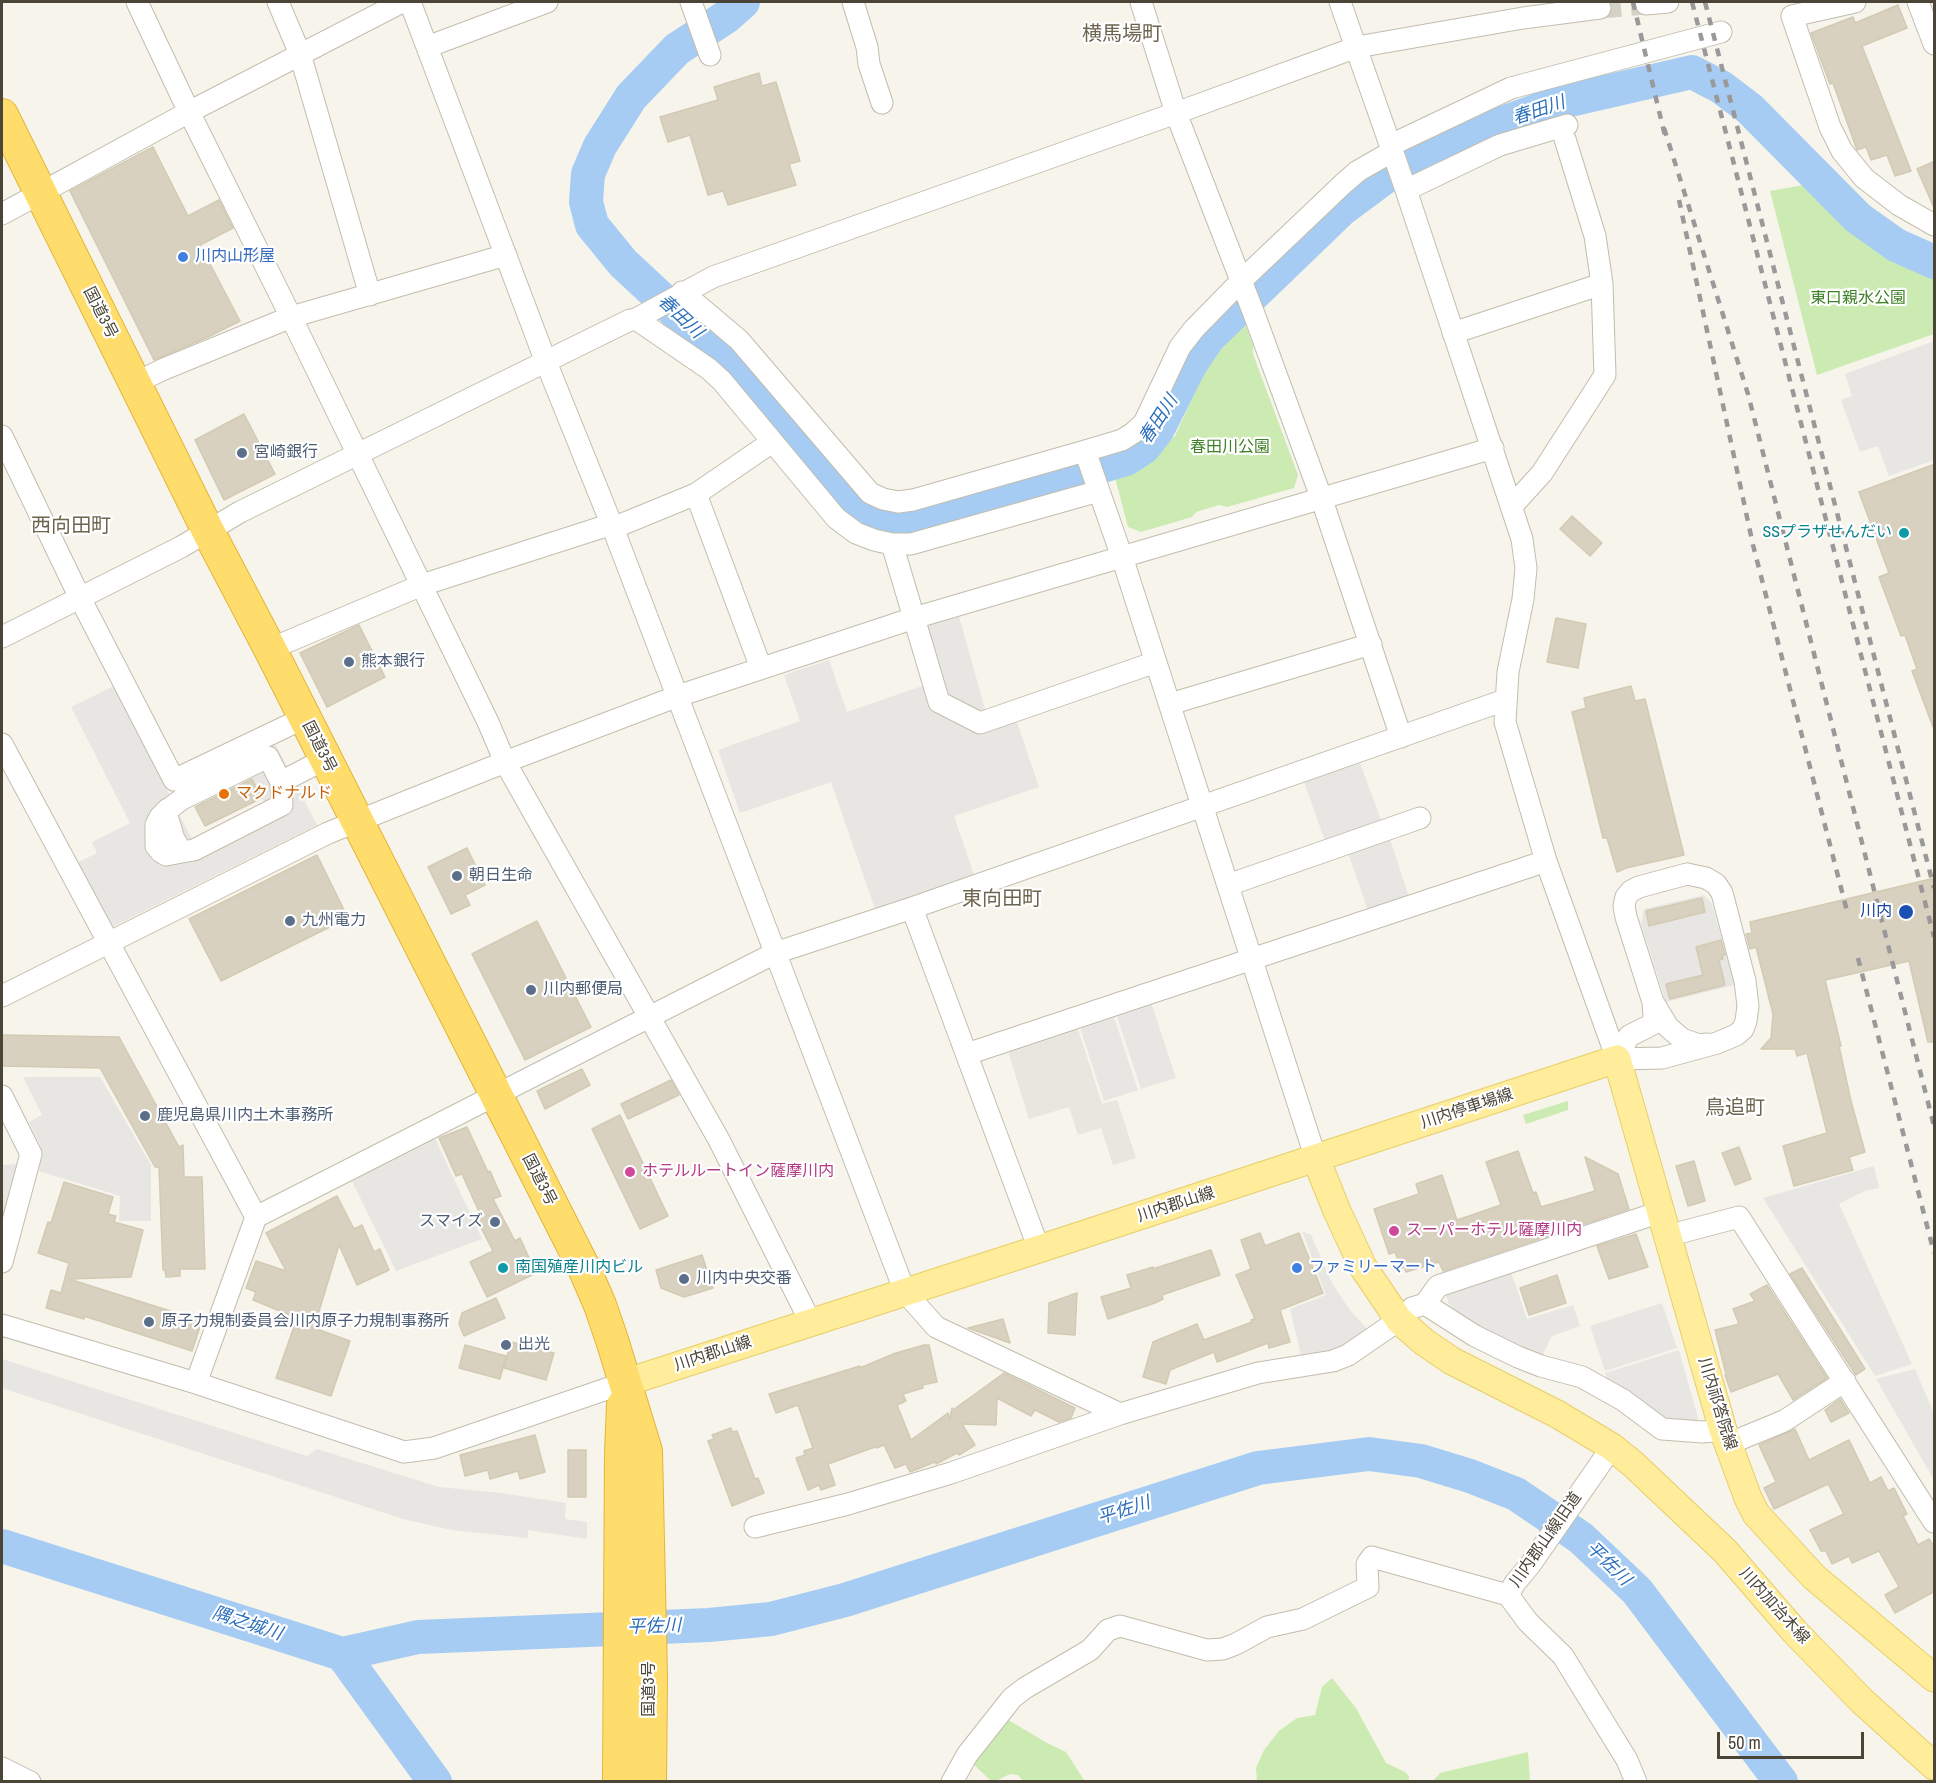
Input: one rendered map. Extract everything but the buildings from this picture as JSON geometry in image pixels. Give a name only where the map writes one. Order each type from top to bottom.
[{"type":"highway","name":"国道3号","points":[[2,115],[208,531],[584,1268],[609,1330],[646,1451],[651,1678],[650,1782]]},
{"type":"highway","name":"国道3号","points":[[619,1782],[621,1454],[624,1383]]},
{"type":"main road","name":"川内停車場線","points":[[1316,1158],[1617,1059]]},
{"type":"main road","name":"川内祁答院線","points":[[1617,1059],[1726,1437],[1756,1514],[1814,1577],[1935,1678]]},
{"type":"main road","name":"川内郡山線","points":[[624,1383],[1316,1158]]},
{"type":"main road","points":[[1316,1158],[1358,1259],[1396,1317],[1424,1342],[1452,1361],[1557,1414],[1612,1447]]},
{"type":"main road","name":"川内加治木線","points":[[1612,1447],[1725,1551],[1795,1632],[1862,1701],[1935,1766]]},
{"type":"street","points":[[137,2],[422,585],[505,762],[718,1140],[811,1323]]},
{"type":"street","points":[[278,2],[300,54],[370,295]]},
{"type":"street","points":[[2,214],[189,112],[402,2]]},
{"type":"street","points":[[410,2],[546,362],[613,526],[905,1292],[936,1327],[1120,1414]]},
{"type":"street","points":[[427,47],[547,2]]},
{"type":"street","points":[[852,2],[867,46],[869,64],[882,103]]},
{"type":"street","points":[[1141,2],[1176,113],[1254,314],[1321,497],[1401,737]]},
{"type":"street","points":[[1340,2],[1393,151],[1513,506],[1522,539],[1526,568],[1523,599],[1508,672],[1505,722],[1546,861],[1617,1059]]},
{"type":"street","points":[[1646,4],[1668,2]]},
{"type":"street","points":[[1855,2],[1792,16],[1830,127],[1842,151],[1864,178],[1899,205],[1935,225]]},
{"type":"street","points":[[1917,2],[1935,44]]},
{"type":"street","points":[[698,8],[708,50]]},
{"type":"street","points":[[2,637],[208,531],[240,512],[642,316],[713,277],[1176,113],[1356,46],[1523,18],[1600,8]]},
{"type":"street","points":[[680,294],[739,340],[870,494],[898,502],[913,500],[1086,454],[1122,440],[1144,423],[1180,347],[1194,329],[1358,171],[1511,88],[1721,32]]},
{"type":"street","points":[[1405,187],[1500,145],[1566,132],[1595,236],[1602,284],[1605,375],[1542,473],[1513,506]]},
{"type":"street","points":[[135,383],[291,317],[506,255]]},
{"type":"street","points":[[1453,333],[1602,284]]},
{"type":"street","points":[[642,316],[722,381],[836,518],[856,533],[892,544],[911,544],[1098,487]]},
{"type":"street","points":[[2,436],[80,598],[174,780],[264,749]]},
{"type":"street","points":[[270,649],[422,585],[613,526],[696,494],[772,442]]},
{"type":"street","points":[[2,996],[328,833],[678,696],[914,618],[1493,448]]},
{"type":"street","points":[[1086,454],[1122,557],[1316,1158]]},
{"type":"street","points":[[696,494],[761,668]]},
{"type":"street","points":[[892,544],[939,702],[980,723],[1156,662]]},
{"type":"street","points":[[1170,704],[1371,644]]},
{"type":"street","points":[[196,1383],[256,1217],[775,953],[912,908],[1505,700]]},
{"type":"street","points":[[264,749],[281,782],[282,805],[194,850],[182,852],[169,827],[167,816],[169,809],[264,749],[304,718]]},
{"type":"street","points":[[2,744],[256,1217]]},
{"type":"street","points":[[281,782],[325,759]]},
{"type":"street","points":[[1228,885],[1420,818]]},
{"type":"street","points":[[967,1054],[1546,861]]},
{"type":"street","points":[[1617,1059],[1662,1058],[1717,1043],[1736,1035],[1743,1029],[1748,1014],[1745,981],[1722,893],[1716,884],[1697,874],[1688,874],[1639,886],[1626,897],[1624,906],[1653,1002],[1668,1027],[1682,1039],[1699,1045],[1717,1043]]},
{"type":"street","points":[[912,908],[1040,1249]]},
{"type":"street","points":[[1617,1059],[1629,1035],[1653,1024],[1653,1002]]},
{"type":"street","points":[[2,1096],[32,1154],[2,1262]]},
{"type":"street","points":[[755,1527],[848,1504],[951,1473],[1120,1414],[1258,1373],[1333,1361],[1348,1355],[1396,1317],[1425,1304],[1438,1286],[1663,1224],[1739,1217],[1935,1522]]},
{"type":"street","points":[[1425,1304],[1475,1336],[1518,1358],[1582,1377],[1623,1400],[1662,1429],[1703,1432],[1726,1437],[1784,1421],[1845,1381]]},
{"type":"street","points":[[2,1325],[196,1383],[404,1452],[434,1448],[624,1383]]},
{"type":"street","name":"川内郡山線旧道","points":[[1612,1447],[1508,1595],[1528,1622],[1563,1656],[1627,1760],[1636,1782]]},
{"type":"street","points":[[952,1782],[967,1755],[1012,1698],[1090,1650],[1108,1630],[1120,1626],[1207,1650],[1223,1649],[1267,1627],[1303,1619],[1368,1587],[1367,1564],[1372,1557],[1508,1595]]},
{"type":"street","points":[[2,1768],[30,1782]]},
{"type":"shaded area","points":[[1934,341],[1934,460],[1889,476],[1878,446],[1860,452],[1841,400],[1852,396],[1845,374]]},
{"type":"shaded area","points":[[959,616],[987,716],[944,698],[924,625]]},
{"type":"shaded area","points":[[829,660],[847,712],[925,685],[932,704],[1016,719],[1039,787],[954,816],[974,875],[875,909],[831,782],[740,813],[718,750],[800,721],[784,675]]},
{"type":"shaded area","points":[[114,686],[194,843],[267,807],[242,757],[274,741],[317,825],[110,928],[77,863],[97,853],[92,842],[130,823],[71,707]]},
{"type":"shaded area","points":[[1360,763],[1383,825],[1326,844],[1304,782]]},
{"type":"shaded area","points":[[1389,836],[1410,900],[1369,913],[1347,850]]},
{"type":"shaded area","points":[[1704,895],[1712,904],[1735,985],[1666,1002],[1641,924],[1644,909]]},
{"type":"shaded area","points":[[1151,1002],[1176,1078],[1141,1089],[1116,1014]]},
{"type":"shaded area","points":[[1113,1014],[1138,1090],[1104,1101],[1079,1025]]},
{"type":"shaded area","points":[[1077,1026],[1102,1104],[1117,1100],[1136,1158],[1113,1165],[1101,1128],[1078,1135],[1069,1107],[1029,1119],[1007,1048]]},
{"type":"shaded area","points":[[23,1077],[100,1077],[151,1165],[151,1221],[119,1221],[120,1196],[39,1171],[41,1147],[29,1122],[42,1115]]},
{"type":"shaded area","points":[[434,1136],[482,1239],[396,1271],[351,1179]]},
{"type":"shaded area","points":[[20,1164],[2,1225],[2,1165]]},
{"type":"shaded area","points":[[1874,1166],[1879,1188],[1865,1191],[1839,1204],[1912,1364],[1875,1376],[1763,1198]]},
{"type":"shaded area","points":[[1302,1231],[1311,1235],[1332,1283],[1350,1310],[1368,1330],[1352,1343],[1327,1352],[1301,1355],[1290,1309],[1326,1295]]},
{"type":"shaded area","points":[[1510,1269],[1527,1319],[1573,1305],[1580,1326],[1552,1336],[1541,1358],[1504,1343],[1457,1313],[1449,1304],[1444,1291]]},
{"type":"shaded area","points":[[1662,1303],[1677,1348],[1605,1371],[1590,1326]]},
{"type":"shaded area","points":[[1679,1350],[1698,1418],[1694,1426],[1667,1424],[1610,1388],[1605,1373]]},
{"type":"shaded area","points":[[2,1359],[307,1456],[317,1449],[439,1487],[566,1503],[565,1519],[587,1522],[587,1539],[528,1530],[528,1538],[451,1530],[403,1519],[2,1388]]},
{"type":"shaded area","points":[[1915,1369],[1934,1414],[1934,1480],[1876,1379]]},
{"type":"green space","name":"東口親水公園","points":[[1809,184],[1865,235],[1895,255],[1934,272],[1934,334],[1817,375],[1770,191]]},
{"type":"green space","name":"春田川公園","points":[[1245,324],[1253,345],[1253,354],[1298,475],[1294,488],[1227,507],[1219,505],[1196,512],[1192,517],[1141,532],[1128,527],[1114,474],[1148,462],[1175,436],[1208,363],[1226,341]]},
{"type":"green space","points":[[1568,1101],[1568,1110],[1526,1124],[1523,1115]]},
{"type":"green space","points":[[1332,1678],[1356,1708],[1386,1763],[1405,1772],[1409,1776],[1409,1781],[1257,1781],[1256,1768],[1264,1750],[1279,1731],[1297,1718],[1315,1715],[1322,1687]]},
{"type":"green space","points":[[1005,1718],[1066,1752],[1084,1780],[1106,1781],[1023,1781],[1018,1775],[1010,1774],[996,1781],[990,1780],[970,1761]]},
{"type":"green space","points":[[1528,1752],[1530,1781],[1433,1781],[1440,1773]]},
{"type":"waterway","name":"春田川","points":[[743,2],[726,17],[677,49],[631,97],[600,146],[588,174],[586,202],[592,225],[623,263],[763,393],[863,513],[883,519],[905,522],[945,513],[1126,459],[1144,447],[1158,429],[1190,365],[1208,338],[1342,209],[1412,157],[1557,103],[1692,72],[1721,87],[1750,109],[1858,218],[1896,245],[1934,262]]},
{"type":"waterway","name":"平佐川","points":[[342,1654],[418,1637],[709,1625],[771,1619],[845,1600],[1258,1468],[1369,1454],[1421,1461],[1470,1476],[1516,1494],[1581,1538],[1637,1591],[1781,1782]]},
{"type":"waterway","name":"隅之城川","points":[[2,1546],[342,1654],[435,1782]]},
{"type":"tunnel","points":[[1600,8],[1646,4]]},
{"type":"railway","points":[[1633,2],[1665,136]]},
{"type":"railway","points":[[1692,2],[1934,937]]},
{"type":"railway","points":[[1705,2],[1934,888]]},
{"type":"railway","points":[[1664,128],[1748,394],[1934,1126]]},
{"type":"railway","points":[[1679,200],[1753,545],[1848,915]]},
{"type":"railway","points":[[1858,958],[1934,1253]]},
{"type":"place","name":"川内山形屋","points":[[183,257]]},
{"type":"place","name":"宮崎銀行","points":[[242,453]]},
{"type":"place","name":"SSプラザせんだい","points":[[1904,533]]},
{"type":"place","name":"熊本銀行","points":[[349,662]]},
{"type":"place","name":"マクドナルド","points":[[224,794]]},
{"type":"place","name":"朝日生命","points":[[457,876]]},
{"type":"place","name":"川内","points":[[1906,912]]},
{"type":"place","name":"九州電力","points":[[290,921]]},
{"type":"place","name":"川内郵便局","points":[[531,990]]},
{"type":"place","name":"鹿児島県川内土木事務所","points":[[145,1116]]},
{"type":"place","name":"ホテルルートイン薩摩川内","points":[[630,1172]]},
{"type":"place","name":"スマイズ","points":[[495,1222]]},
{"type":"place","name":"スーパーホテル薩摩川内","points":[[1394,1231]]},
{"type":"place","name":"南国殖産川内ビル","points":[[503,1268]]},
{"type":"place","name":"ファミリーマート","points":[[1297,1268]]},
{"type":"place","name":"川内中央交番","points":[[684,1279]]},
{"type":"place","name":"原子力規制委員会川内原子力規制事務所","points":[[149,1322]]},
{"type":"place","name":"出光","points":[[506,1345]]},
{"type":"district","name":"横馬場町","points":[[1122,35]]},
{"type":"district","name":"西向田町","points":[[71,527]]},
{"type":"district","name":"東向田町","points":[[1002,900]]},
{"type":"district","name":"鳥追町","points":[[1735,1109]]}]
